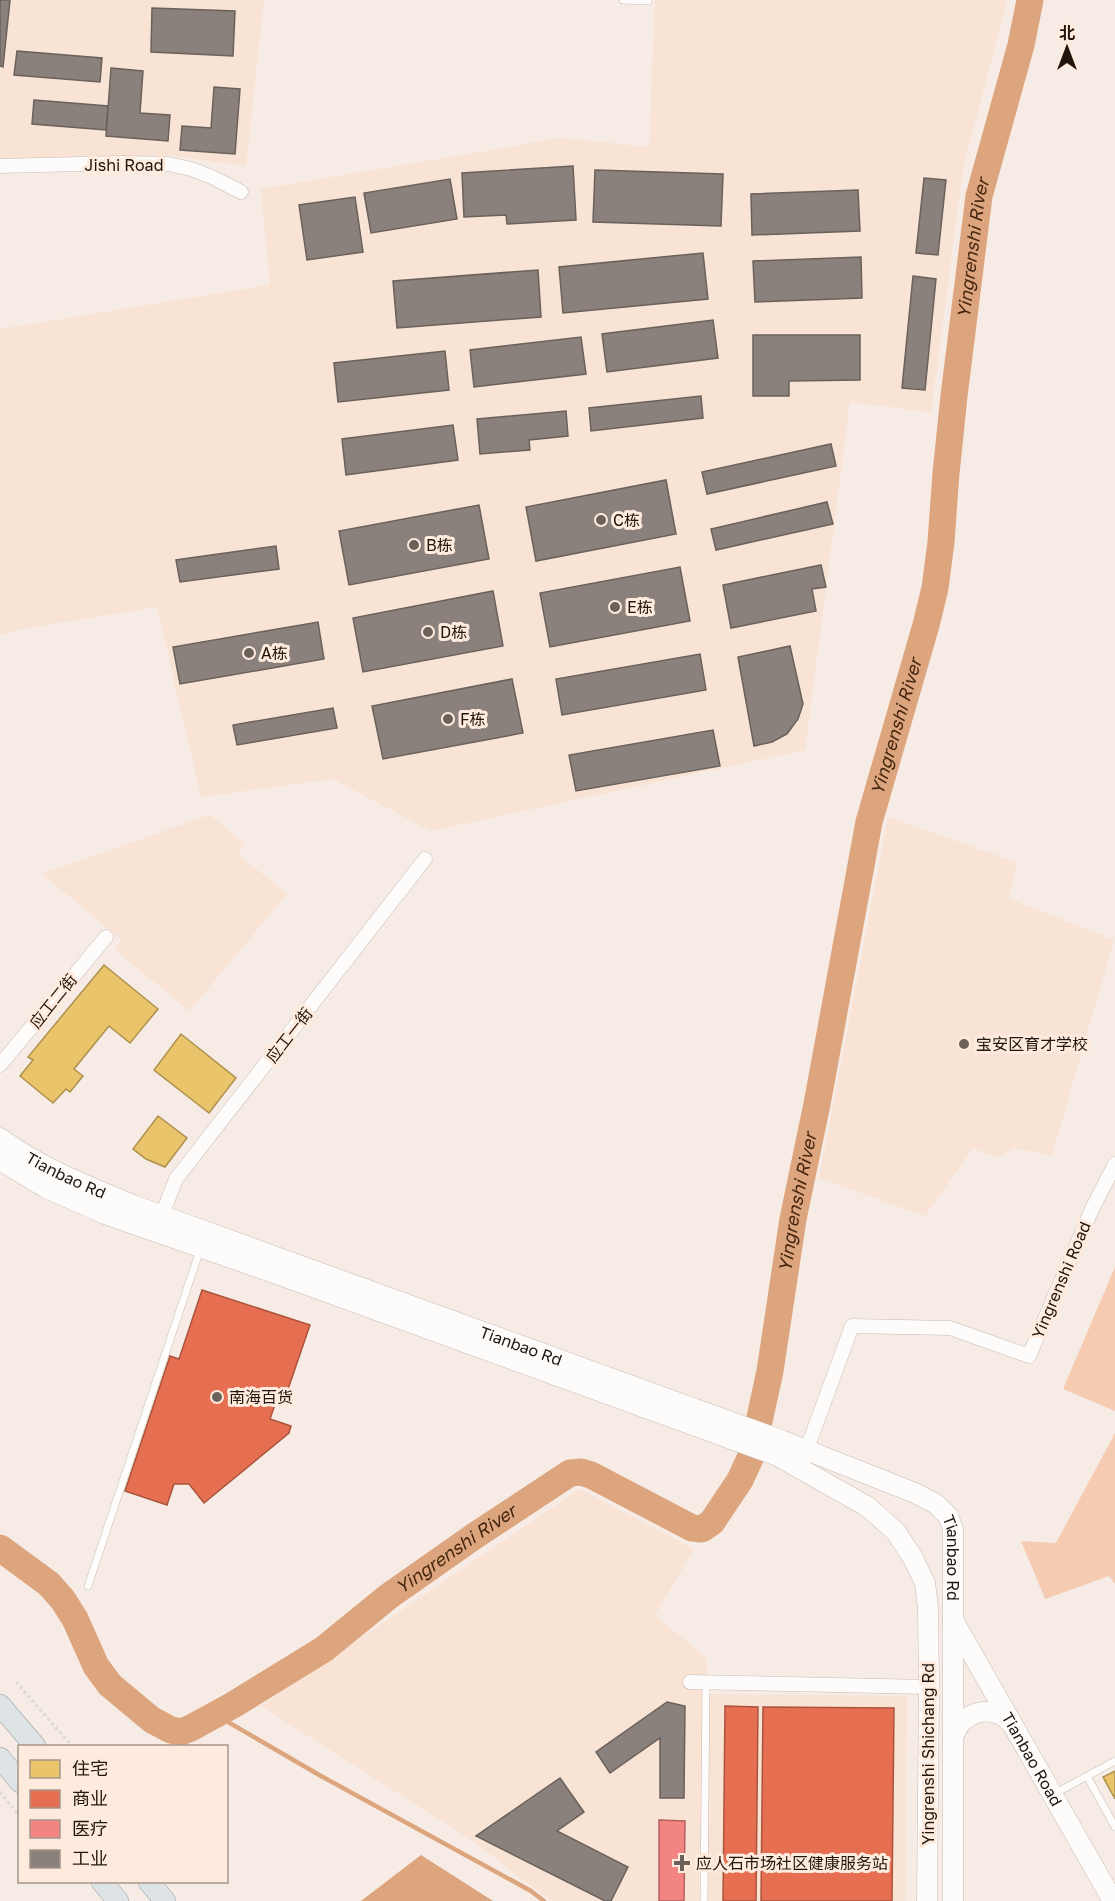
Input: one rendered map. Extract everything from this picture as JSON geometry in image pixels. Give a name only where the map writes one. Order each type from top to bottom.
[{"type":"main road","points":[[0,1705],[34,1745]]},
{"type":"main road","points":[[0,1758],[18,1780]]},
{"type":"main road","points":[[104,1883],[118,1901]]},
{"type":"main road","points":[[151,1883],[165,1901]]},
{"type":"street","name":"Jishi Road","points":[[0,166],[168,164],[191,169],[242,192]]},
{"type":"street","name":"应工一街","points":[[162,1215],[176,1179],[425,859]]},
{"type":"street","name":"应工二街","points":[[0,1065],[106,937]]},
{"type":"street","name":"Tianbao Rd","points":[[0,1138],[23,1155],[86,1186],[803,1458],[915,1493],[936,1504],[948,1516],[953,1529],[952,1617]]},
{"type":"street","name":"Tianbao Rd","points":[[0,1160],[46,1188],[95,1210],[728,1429]]},
{"type":"street","name":"Yingrenshi Road","points":[[803,1458],[852,1326],[950,1328],[1029,1356],[1092,1209],[1115,1164]]},
{"type":"street","name":"Tianbao Rd","points":[[803,1458],[868,1507],[896,1532],[913,1558],[924,1583],[927,1607]]},
{"type":"street","name":"Yingrenshi Shichang Rd","points":[[927,1607],[929,1688],[927,1901]]},
{"type":"street","name":"Yingrenshi Shichang Rd","points":[[952,1617],[953,1901]]},
{"type":"street","name":"Tianbao Road","points":[[952,1617],[1113,1901]]},
{"type":"street","points":[[690,1683],[929,1688]]},
{"type":"street","points":[[952,1743],[960,1724],[977,1713],[999,1714],[1015,1728]]},
{"type":"lane","points":[[623,0],[648,1]]},
{"type":"lane","points":[[88,1586],[201,1247]]},
{"type":"lane","points":[[704,1901],[706,1683]]},
{"type":"lane","points":[[1054,1794],[1115,1761]]},
{"type":"lane","points":[[1087,1776],[1115,1827]]},
{"type":"path","points":[[16,1682],[69,1745]]},
{"type":"path","points":[[0,1792],[18,1814]]},
{"type":"shaded area","points":[[0,0],[264,0],[246,166],[171,156],[0,166]]},
{"type":"shaded area","points":[[655,0],[1007,0],[963,169],[931,412],[850,402],[805,750],[431,831],[333,779],[201,797],[157,607],[20,629],[0,635],[0,329],[270,285],[261,189],[561,138],[649,147]]},
{"type":"shaded area","points":[[210,815],[245,844],[238,854],[287,894],[189,1011],[115,950],[122,940],[42,874]]},
{"type":"shaded area","name":"宝安区育才学校","points":[[888,817],[1018,863],[1008,898],[1114,940],[1052,1156],[1015,1148],[996,1157],[973,1148],[925,1216],[819,1178]]},
{"type":"shaded area","points":[[1115,1267],[1115,1411],[1063,1389]]},
{"type":"shaded area","points":[[1115,1433],[1115,1584],[1109,1576],[1045,1599],[1021,1541],[1056,1543]]},
{"type":"shaded area","points":[[580,1489],[694,1549],[655,1615],[707,1659],[707,1694],[907,1696],[905,1901],[551,1901],[470,1839],[261,1706]]},
{"type":"shaded area","points":[[421,1855],[493,1901],[361,1901]]},
{"type":"building: 住宅","points":[[104,965],[158,1009],[130,1043],[109,1026],[74,1069],[83,1076],[70,1092],[66,1089],[53,1103],[20,1076],[33,1060],[28,1057]]},
{"type":"building: 住宅","points":[[181,1034],[236,1078],[209,1113],[154,1070]]},
{"type":"building: 住宅","points":[[158,1116],[187,1138],[165,1167],[146,1159],[133,1149]]},
{"type":"building: 住宅","points":[[1115,1771],[1115,1799],[1103,1777]]},
{"type":"building: 商业","name":"南海百货","points":[[202,1290],[310,1325],[285,1398],[278,1396],[270,1419],[291,1426],[289,1433],[204,1503],[189,1484],[174,1484],[167,1505],[125,1491],[170,1356],[179,1359]]},
{"type":"building: 商业","points":[[725,1706],[758,1707],[756,1901],[723,1901]]},
{"type":"building: 商业","points":[[763,1707],[894,1708],[892,1901],[761,1901]]},
{"type":"building: 医疗","points":[[659,1820],[685,1821],[684,1901],[659,1901]]},
{"type":"building: 工业","points":[[0,0],[10,0],[3,67],[0,66]]},
{"type":"building: 工业","points":[[152,8],[235,11],[233,56],[151,52]]},
{"type":"building: 工业","points":[[17,51],[102,58],[100,82],[14,75]]},
{"type":"building: 工业","points":[[111,68],[143,71],[140,113],[170,115],[168,141],[106,136]]},
{"type":"building: 工业","points":[[214,87],[240,89],[235,154],[180,150],[182,126],[211,128]]},
{"type":"building: 工业","points":[[34,100],[108,106],[106,130],[32,124]]},
{"type":"building: 工业","points":[[573,166],[576,220],[507,224],[506,215],[464,217],[462,173]]},
{"type":"building: 工业","points":[[595,170],[723,174],[721,226],[593,222]]},
{"type":"building: 工业","points":[[924,178],[946,180],[938,255],[916,253]]},
{"type":"building: 工业","points":[[450,179],[457,219],[371,233],[364,193]]},
{"type":"building: 工业","points":[[858,190],[860,231],[752,235],[751,194]]},
{"type":"building: 工业","points":[[355,197],[363,252],[307,260],[299,205]]},
{"type":"building: 工业","points":[[703,253],[708,299],[563,313],[559,267]]},
{"type":"building: 工业","points":[[861,257],[862,298],[755,302],[753,261]]},
{"type":"building: 工业","points":[[538,270],[541,317],[397,328],[393,281]]},
{"type":"building: 工业","points":[[913,276],[936,279],[925,390],[902,388]]},
{"type":"building: 工业","points":[[713,320],[718,358],[607,372],[602,334]]},
{"type":"building: 工业","points":[[753,335],[860,335],[860,380],[789,381],[789,396],[753,396]]},
{"type":"building: 工业","points":[[581,337],[586,374],[474,387],[470,350]]},
{"type":"building: 工业","points":[[445,351],[449,390],[338,402],[334,363]]},
{"type":"building: 工业","points":[[701,396],[703,418],[591,431],[589,408]]},
{"type":"building: 工业","points":[[566,411],[568,436],[529,440],[530,450],[480,454],[477,419]]},
{"type":"building: 工业","points":[[453,425],[458,460],[346,475],[342,439]]},
{"type":"building: 工业","points":[[831,444],[836,466],[707,494],[702,472]]},
{"type":"building: 工业","name":"C栋","points":[[666,480],[676,534],[536,561],[526,507]]},
{"type":"building: 工业","points":[[827,502],[833,524],[716,550],[711,529]]},
{"type":"building: 工业","name":"B栋","points":[[479,505],[489,559],[349,585],[339,531]]},
{"type":"building: 工业","points":[[276,546],[279,569],[180,582],[176,560]]},
{"type":"building: 工业","points":[[821,565],[826,587],[812,589],[816,611],[731,628],[723,585]]},
{"type":"building: 工业","name":"E栋","points":[[680,567],[690,621],[550,647],[540,593]]},
{"type":"building: 工业","name":"D栋","points":[[493,591],[503,646],[363,672],[353,618]]},
{"type":"building: 工业","name":"A栋","points":[[318,622],[324,659],[180,684],[173,647]]},
{"type":"building: 工业","points":[[790,646],[803,704],[798,719],[787,734],[772,742],[754,746],[738,657]]},
{"type":"building: 工业","points":[[700,654],[706,690],[562,715],[556,679]]},
{"type":"building: 工业","name":"F栋","points":[[512,679],[523,733],[383,759],[372,706]]},
{"type":"building: 工业","points":[[333,708],[337,728],[237,745],[233,725]]},
{"type":"building: 工业","points":[[713,730],[720,766],[576,791],[569,755]]},
{"type":"building: 工业","points":[[667,1702],[685,1706],[684,1798],[660,1798],[660,1738],[610,1773],[596,1752]]},
{"type":"building: 工业","points":[[560,1778],[584,1812],[557,1831],[628,1867],[611,1901],[605,1901],[476,1836]]},
{"type":"waterway","name":"Yingrenshi River","points":[[0,1548],[49,1584],[63,1600],[75,1619],[96,1666],[110,1685],[152,1720],[171,1730],[181,1732],[233,1705],[324,1649],[389,1596],[570,1473],[581,1472],[591,1475],[692,1528],[702,1529],[712,1522],[740,1480],[752,1454],[770,1371],[793,1219],[817,1104],[869,822],[935,588],[954,396],[979,196],[1021,45],[1030,0]]},
{"type":"waterway","points":[[216,1715],[321,1776],[531,1891],[544,1901]]},
{"type":"place","name":"C栋","points":[[601,520]]},
{"type":"place","name":"B栋","points":[[414,545]]},
{"type":"place","name":"E栋","points":[[615,607]]},
{"type":"place","name":"D栋","points":[[428,632]]},
{"type":"place","name":"A栋","points":[[249,653]]},
{"type":"place","name":"F栋","points":[[448,719]]},
{"type":"place","name":"宝安区育才学校","points":[[964,1044]]},
{"type":"place","name":"南海百货","points":[[217,1397]]},
{"type":"place","name":"应人石市场社区健康服务站","points":[[682,1863]]}]
